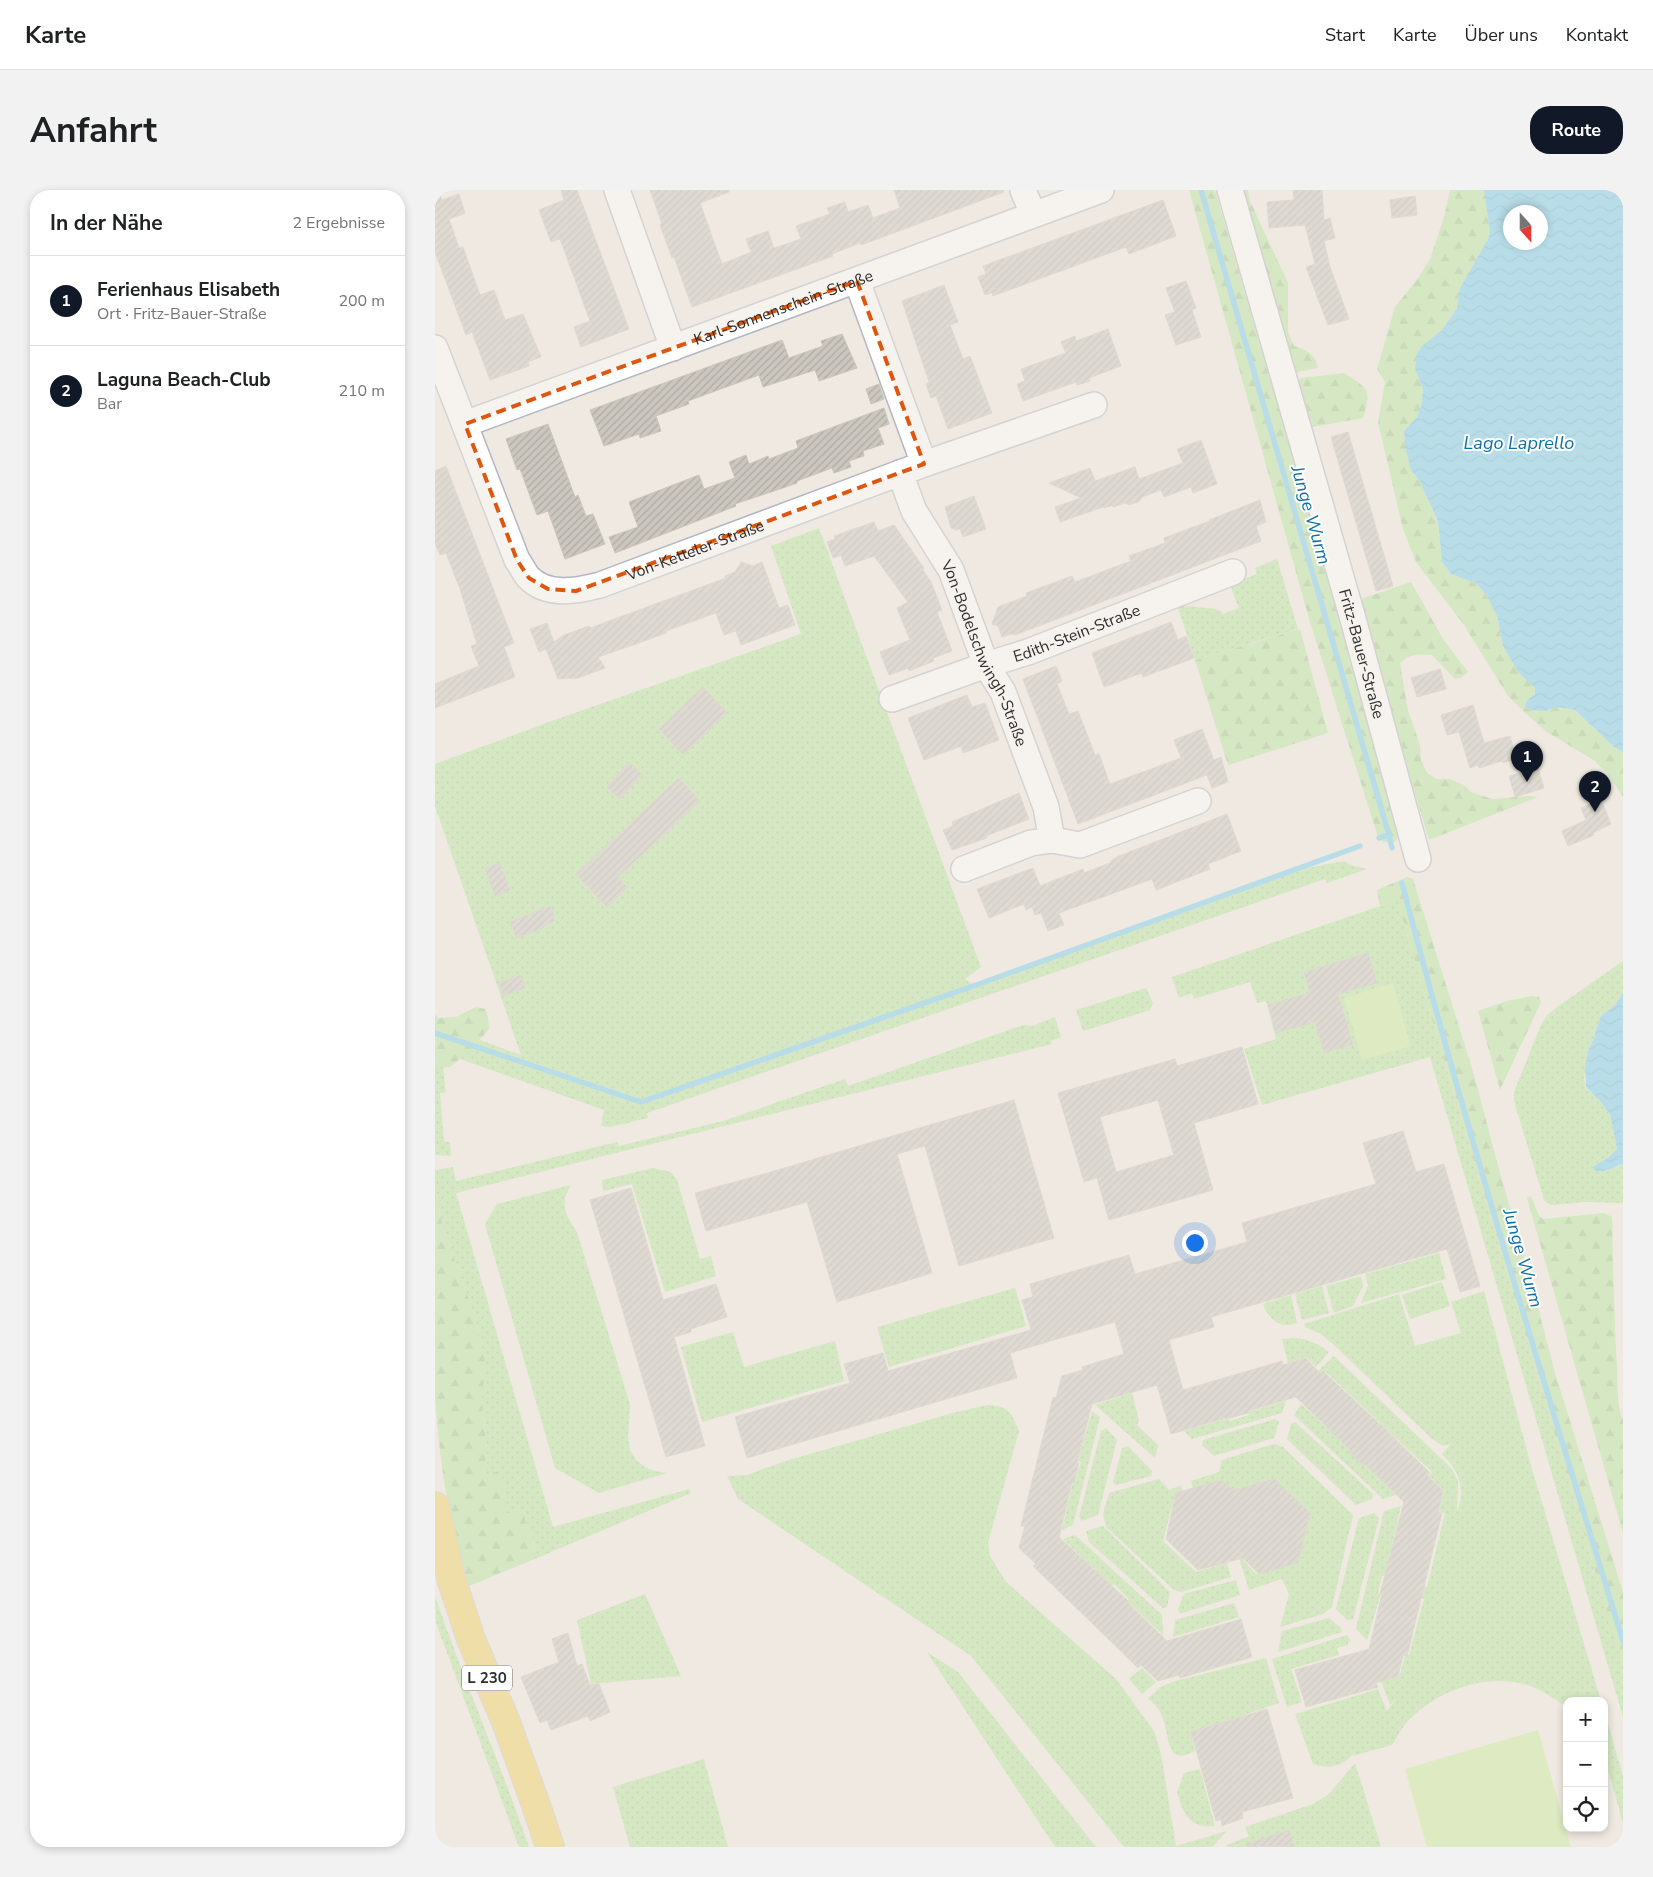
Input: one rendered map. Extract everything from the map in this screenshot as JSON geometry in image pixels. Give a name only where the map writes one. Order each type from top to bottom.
[{"type":"main road","name":"L 230","points":[[435,1506],[451,1578],[471,1639],[506,1722],[549,1847]]},
{"type":"street","points":[[617,190],[673,348]]},
{"type":"street","points":[[1023,190],[1033,214]]},
{"type":"street","name":"Karl-Sonnenschein-Straße","points":[[465,424],[1101,190]]},
{"type":"street","name":"Fritz-Bauer-Straße","points":[[1230,190],[1348,600],[1418,859]]},
{"type":"street","points":[[857,281],[924,464]]},
{"type":"street","name":"Von-Ketteler-Straße","points":[[435,348],[517,560],[529,578],[549,590],[576,591],[600,585],[924,464],[1094,405]]},
{"type":"street","name":"Von-Bodelschwingh-Straße","points":[[900,473],[914,512],[951,570],[986,665],[1003,692],[1046,807],[1052,840]]},
{"type":"street","name":"Edith-Stein-Straße","points":[[891,699],[1028,652],[1233,572]]},
{"type":"street","points":[[964,869],[1031,843],[1052,840],[1080,845],[1198,801]]},
{"type":"highlighted area","points":[[857,281],[924,464],[576,591],[548,589],[529,578],[517,560],[465,424]]},
{"type":"green space","points":[[1189,190],[1215,190],[1402,835],[1394,842],[1383,842],[1378,837],[1310,622]]},
{"type":"green space","points":[[1238,190],[1248,190],[1250,201],[1288,283],[1288,332],[1294,346],[1310,353],[1315,359],[1318,368],[1292,373]]},
{"type":"green space","points":[[1450,190],[1484,190],[1490,233],[1460,288],[1457,308],[1415,369],[1423,389],[1421,406],[1417,417],[1404,431],[1411,470],[1419,480],[1438,521],[1442,562],[1451,574],[1477,584],[1487,596],[1497,616],[1503,646],[1518,672],[1535,688],[1535,694],[1528,699],[1528,710],[1545,711],[1557,707],[1575,710],[1614,747],[1623,752],[1623,797],[1610,777],[1595,761],[1547,732],[1508,696],[1464,625],[1416,562],[1403,529],[1378,422],[1385,382],[1377,369],[1395,307],[1419,277],[1430,259],[1444,217]]},
{"type":"green space","points":[[1344,373],[1366,390],[1367,401],[1363,418],[1307,428],[1294,382],[1302,378]]},
{"type":"green space","points":[[819,528],[981,967],[965,979],[974,986],[1264,880],[1291,872],[1345,861],[1348,864],[1367,869],[1327,883],[1325,879],[647,1113],[648,1118],[610,1127],[601,1126],[604,1110],[460,1059],[480,1040],[521,1055],[435,806],[435,764],[560,718],[801,634],[771,546]]},
{"type":"green space","points":[[1277,559],[1298,629],[1195,660],[1177,605],[1215,609],[1223,614],[1239,608],[1230,585],[1257,574],[1255,568]]},
{"type":"green space","points":[[1411,582],[1443,639],[1468,672],[1461,678],[1455,679],[1432,655],[1419,654],[1411,656],[1400,663],[1408,711],[1420,745],[1421,760],[1427,773],[1437,779],[1450,779],[1464,785],[1471,792],[1492,799],[1538,797],[1429,840],[1358,608],[1361,599]]},
{"type":"green space","points":[[1300,629],[1328,733],[1228,765],[1195,660]]},
{"type":"green space","points":[[1407,877],[1413,879],[1475,1078],[1555,1373],[1623,1592],[1623,1665],[1398,901],[1380,906],[1377,890]]},
{"type":"green space","points":[[1398,900],[1623,1665],[1623,1717],[1430,1057],[1262,1105],[1244,1049],[1276,1039],[1266,1001],[1257,1003],[1250,982],[1194,999],[1192,993],[1179,998],[1172,977]]},
{"type":"green space","points":[[1623,961],[1623,993],[1615,1005],[1601,1016],[1588,1051],[1584,1078],[1586,1088],[1610,1114],[1617,1149],[1608,1158],[1594,1166],[1594,1170],[1606,1171],[1623,1165],[1623,1203],[1586,1202],[1551,1205],[1544,1200],[1514,1101],[1514,1092],[1541,1025],[1547,1015]]},
{"type":"green space","points":[[1393,983],[1411,1046],[1362,1060],[1344,998]]},
{"type":"green space","points":[[1146,988],[1153,1003],[1150,1010],[1083,1031],[1076,1010]]},
{"type":"green space","points":[[1532,996],[1539,997],[1541,1002],[1500,1090],[1478,1011],[1507,1001]]},
{"type":"green space","points":[[476,1007],[485,1009],[489,1029],[471,1050],[450,1067],[435,1068],[435,1014],[438,1018],[456,1017]]},
{"type":"green space","points":[[1055,1017],[1061,1037],[1051,1041],[1052,1044],[456,1193],[553,1527],[689,1489],[691,1493],[537,1558],[531,1532],[526,1525],[524,1510],[512,1515],[505,1513],[503,1504],[484,1476],[487,1450],[481,1395],[485,1379],[485,1361],[476,1320],[443,1227],[435,1187],[435,1170],[453,1167],[456,1181],[617,1142],[619,1146],[723,1121],[845,1079],[848,1086],[1023,1025],[1032,1026]]},
{"type":"green space","points":[[443,1067],[446,1092],[440,1093],[444,1142],[450,1142],[451,1156],[435,1155],[435,1068]]},
{"type":"green space","points":[[653,1168],[671,1172],[677,1180],[700,1259],[711,1256],[716,1276],[665,1292],[632,1184],[603,1191],[602,1180]]},
{"type":"green space","points":[[571,1185],[565,1198],[565,1209],[569,1220],[577,1232],[630,1404],[628,1436],[630,1450],[637,1461],[650,1470],[667,1473],[599,1493],[555,1468],[485,1224],[497,1204]]},
{"type":"green space","points":[[435,1187],[443,1227],[476,1320],[485,1361],[485,1379],[481,1395],[487,1450],[484,1476],[487,1478],[490,1473],[497,1472],[503,1479],[505,1513],[512,1515],[520,1508],[524,1510],[526,1525],[531,1532],[537,1558],[469,1586],[450,1517],[442,1470],[437,1422],[435,1398]]},
{"type":"green space","points":[[1531,1196],[1539,1216],[1543,1219],[1604,1213],[1612,1217],[1618,1394],[1619,1408],[1623,1420],[1623,1533],[1527,1198]]},
{"type":"green space","points":[[1439,1253],[1446,1279],[1361,1303],[1368,1285],[1365,1274]]},
{"type":"green space","points":[[1361,1276],[1363,1286],[1353,1306],[1334,1313],[1326,1286]]},
{"type":"green space","points":[[1442,1282],[1450,1306],[1410,1319],[1402,1295]]},
{"type":"green space","points":[[1322,1286],[1329,1313],[1302,1320],[1295,1294]]},
{"type":"green space","points":[[1015,1288],[1026,1326],[889,1367],[877,1327]]},
{"type":"green space","points":[[1484,1291],[1530,1462],[1600,1697],[1563,1697],[1563,1704],[1533,1687],[1500,1681],[1483,1682],[1450,1692],[1421,1709],[1406,1723],[1392,1745],[1353,1756],[1355,1752],[1346,1761],[1336,1766],[1319,1766],[1313,1764],[1295,1714],[1378,1689],[1387,1711],[1397,1698],[1390,1705],[1381,1681],[1400,1674],[1405,1655],[1409,1655],[1424,1599],[1419,1597],[1422,1586],[1427,1587],[1445,1513],[1439,1511],[1444,1491],[1429,1476],[1432,1472],[1389,1432],[1385,1435],[1377,1427],[1380,1423],[1326,1372],[1322,1375],[1318,1371],[1334,1356],[1452,1469],[1458,1481],[1457,1511],[1460,1503],[1461,1488],[1457,1473],[1442,1454],[1451,1444],[1443,1446],[1431,1438],[1336,1347],[1321,1334],[1305,1327],[1304,1324],[1399,1294],[1415,1346],[1461,1333],[1451,1302]]},
{"type":"green space","points":[[1291,1295],[1297,1323],[1291,1325],[1280,1324],[1268,1315],[1263,1304]]},
{"type":"green space","points":[[733,1332],[744,1367],[835,1341],[844,1381],[702,1422],[681,1347]]},
{"type":"green space","points":[[1291,1338],[1311,1342],[1329,1352],[1316,1367],[1305,1357],[1288,1363],[1282,1339]]},
{"type":"green space","points":[[1132,1393],[1139,1420],[1137,1425],[1158,1445],[1155,1458],[1095,1405]]},
{"type":"green space","points":[[1286,1401],[1282,1413],[1192,1439],[1184,1431],[1229,1418],[1230,1421],[1249,1415],[1248,1412]]},
{"type":"green space","points":[[1301,1404],[1396,1495],[1383,1499],[1294,1415]]},
{"type":"green space","points":[[988,1405],[1001,1407],[1009,1412],[1019,1431],[988,1543],[990,1556],[1006,1582],[1116,1679],[1154,1731],[1161,1754],[1176,1846],[1227,1831],[1212,1847],[1124,1847],[971,1656],[738,1499],[727,1476],[747,1475],[782,1462],[956,1412]]},
{"type":"green space","points":[[1092,1411],[1100,1417],[1073,1525],[1062,1530],[1073,1481],[1075,1482],[1081,1462],[1078,1461]]},
{"type":"green space","points":[[1275,1419],[1279,1422],[1274,1438],[1214,1456],[1202,1445],[1203,1440]]},
{"type":"green space","points":[[1295,1422],[1373,1494],[1372,1499],[1356,1505],[1287,1439],[1291,1424]]},
{"type":"green space","points":[[1106,1428],[1117,1440],[1098,1515],[1082,1521],[1079,1517],[1101,1431]]},
{"type":"green space","points":[[1274,1444],[1283,1447],[1353,1515],[1332,1607],[1323,1614],[1280,1627],[1289,1594],[1282,1579],[1249,1590],[1239,1557],[1256,1574],[1295,1563],[1307,1514],[1271,1479],[1231,1492],[1193,1488],[1191,1481],[1219,1472],[1222,1460]]},
{"type":"green space","points":[[1128,1446],[1152,1471],[1151,1476],[1116,1485],[1113,1483],[1122,1448]]},
{"type":"green space","points":[[1159,1479],[1169,1490],[1181,1485],[1183,1493],[1175,1495],[1163,1541],[1196,1572],[1227,1563],[1231,1577],[1181,1592],[1174,1590],[1106,1527],[1103,1514],[1109,1493]]},
{"type":"green space","points":[[1401,1506],[1385,1576],[1382,1576],[1378,1593],[1381,1594],[1367,1640],[1356,1629],[1384,1511]]},
{"type":"green space","points":[[1374,1513],[1379,1518],[1353,1619],[1347,1620],[1336,1609],[1359,1518]]},
{"type":"green space","points":[[1103,1526],[1170,1592],[1167,1607],[1163,1608],[1089,1542],[1086,1531]]},
{"type":"green space","points":[[1075,1535],[1162,1615],[1163,1635],[1127,1601],[1129,1599],[1114,1584],[1112,1586],[1063,1539]]},
{"type":"green space","points":[[1236,1580],[1240,1595],[1180,1614],[1178,1609],[1184,1594]]},
{"type":"green space","points":[[645,1594],[681,1676],[591,1684],[577,1620]]},
{"type":"green space","points":[[435,1596],[529,1847],[519,1847],[436,1623]]},
{"type":"green space","points":[[1234,1603],[1239,1617],[1173,1637],[1175,1620]]},
{"type":"green space","points":[[1329,1618],[1341,1628],[1342,1632],[1278,1652],[1282,1631]]},
{"type":"green space","points":[[1347,1635],[1351,1641],[1348,1642],[1348,1645],[1337,1648],[1339,1655],[1291,1669],[1302,1702],[1287,1707],[1272,1659]]},
{"type":"green space","points":[[927,1652],[958,1672],[1096,1847],[1055,1847]]},
{"type":"green space","points":[[1266,1658],[1279,1703],[1191,1733],[1195,1751],[1185,1755],[1178,1755],[1173,1752],[1161,1714],[1148,1698],[1162,1686],[1175,1681]]},
{"type":"green space","points":[[1142,1668],[1156,1682],[1142,1694],[1129,1679]]},
{"type":"green space","points":[[1608,1724],[1623,1776],[1623,1823],[1608,1770]]},
{"type":"green space","points":[[1538,1730],[1563,1819],[1563,1832],[1567,1832],[1571,1847],[1427,1847],[1405,1769]]},
{"type":"green space","points":[[704,1759],[728,1847],[630,1847],[613,1787]]},
{"type":"green space","points":[[1355,1763],[1381,1847],[1227,1847],[1227,1845],[1249,1836],[1245,1827],[1313,1804],[1328,1795]]},
{"type":"green space","points":[[1200,1769],[1215,1826],[1199,1825],[1193,1822],[1185,1813],[1177,1792],[1184,1773]]},
{"type":"water","name":"Lago Laprello","points":[[1484,190],[1623,190],[1623,752],[1614,747],[1575,710],[1557,707],[1545,711],[1528,710],[1525,705],[1528,699],[1535,694],[1535,688],[1518,672],[1503,646],[1497,616],[1487,596],[1477,584],[1451,574],[1442,562],[1438,521],[1419,480],[1411,470],[1405,446],[1404,431],[1417,417],[1421,406],[1423,389],[1415,369],[1417,354],[1422,346],[1442,330],[1457,308],[1460,288],[1490,233]]},
{"type":"water","points":[[1623,993],[1623,1165],[1621,1164],[1605,1171],[1598,1171],[1594,1170],[1594,1166],[1608,1158],[1617,1149],[1610,1114],[1586,1087],[1585,1067],[1588,1051],[1601,1016],[1615,1005]]},
{"type":"building","points":[[435,190],[438,190],[442,200],[459,194],[465,213],[449,219],[459,248],[463,247],[480,295],[494,290],[505,320],[523,314],[541,357],[528,362],[529,366],[490,380],[472,332],[466,335],[435,252]]},
{"type":"building","points":[[561,190],[577,190],[629,329],[581,347],[574,327],[590,321],[560,239],[551,242],[539,210],[564,200]]},
{"type":"building","points":[[650,190],[729,190],[729,192],[700,203],[722,264],[751,252],[746,239],[768,231],[774,248],[801,239],[796,226],[830,214],[827,208],[845,202],[848,212],[868,205],[873,218],[900,208],[894,190],[1003,190],[1004,192],[861,245],[860,243],[832,254],[833,256],[692,307],[660,225],[662,224]]},
{"type":"building","points":[[1293,190],[1322,190],[1324,220],[1330,218],[1335,238],[1324,241],[1330,267],[1349,319],[1328,325],[1306,267],[1315,264],[1305,225],[1269,228],[1267,202],[1294,200]]},
{"type":"building","points":[[1415,196],[1417,215],[1392,218],[1390,200]]},
{"type":"building","points":[[1163,200],[1176,236],[1129,254],[1126,247],[993,296],[992,293],[985,295],[978,277],[986,274],[983,266]]},
{"type":"building","points":[[1186,281],[1196,308],[1192,310],[1201,337],[1176,345],[1165,315],[1175,312],[1166,288]]},
{"type":"building","points":[[944,285],[958,322],[950,325],[963,359],[970,356],[992,413],[948,429],[936,396],[931,398],[926,384],[929,382],[902,301]]},
{"type":"building","points":[[1108,329],[1121,366],[1089,378],[1090,381],[1077,385],[1076,382],[1023,401],[1017,384],[1025,381],[1021,369],[1066,353],[1061,342],[1075,336],[1076,341]]},
{"type":"building","points":[[842,334],[857,368],[819,381],[815,370],[763,387],[759,375],[688,401],[689,404],[656,416],[661,431],[640,438],[639,434],[604,446],[590,410],[782,340],[789,358],[823,346],[821,341]]},
{"type":"building","points":[[879,384],[884,399],[871,404],[866,389]]},
{"type":"building","points":[[884,408],[889,424],[878,428],[884,444],[863,451],[864,456],[849,461],[851,467],[834,473],[832,468],[797,481],[797,483],[735,504],[736,506],[615,553],[609,537],[638,527],[629,502],[699,475],[704,489],[735,478],[729,462],[746,455],[749,464],[768,456],[769,459],[798,448],[796,441]]},
{"type":"building","points":[[548,424],[575,497],[578,495],[586,516],[593,514],[605,544],[565,559],[548,511],[537,515],[520,469],[517,470],[506,439]]},
{"type":"building","points":[[1348,432],[1393,586],[1376,591],[1331,437]]},
{"type":"building","points":[[1201,440],[1217,484],[1193,493],[1191,487],[1164,497],[1161,490],[1142,497],[1140,501],[1129,505],[1125,503],[1113,507],[1113,505],[1103,507],[1060,522],[1055,507],[1081,498],[1049,483],[1090,468],[1095,481],[1135,467],[1139,479],[1183,463],[1177,449]]},
{"type":"building","points":[[446,466],[514,643],[504,647],[515,677],[435,708],[435,684],[479,666],[471,646],[477,644],[460,589],[446,553],[440,555],[435,543],[435,471]]},
{"type":"building","points":[[974,496],[986,529],[963,537],[960,529],[951,528],[945,507]]},
{"type":"building","points":[[1260,500],[1266,522],[1256,526],[1261,541],[1015,635],[1011,634],[1002,637],[998,626],[992,624],[998,607],[1027,596],[1026,593],[1072,576],[1075,582],[1131,561],[1129,556],[1165,543],[1164,538]]},
{"type":"building","points":[[874,522],[878,531],[894,525],[924,568],[922,569],[931,582],[942,610],[937,612],[952,651],[933,658],[934,661],[909,671],[908,668],[889,675],[880,652],[910,640],[897,608],[908,602],[874,556],[845,566],[841,555],[833,558],[827,542],[835,539],[834,536]]},
{"type":"building","points":[[741,562],[753,566],[762,562],[779,608],[788,605],[795,625],[741,645],[736,631],[724,635],[716,613],[598,657],[605,668],[575,679],[558,679],[546,649],[539,652],[530,629],[547,623],[554,642],[564,635],[589,626],[590,628],[726,578],[725,576],[735,572]]},
{"type":"building","points":[[1171,622],[1178,640],[1186,636],[1194,658],[1143,677],[1142,673],[1104,687],[1092,653]]},
{"type":"building","points":[[1056,666],[1062,681],[1057,684],[1069,714],[1078,711],[1095,755],[1099,754],[1110,784],[1181,758],[1174,740],[1202,729],[1214,760],[1221,757],[1228,782],[1212,788],[1207,775],[1078,824],[1023,679]]},
{"type":"building","points":[[1440,669],[1446,689],[1417,697],[1411,678]]},
{"type":"building","points":[[703,687],[727,713],[683,755],[659,729]]},
{"type":"building","points":[[967,695],[972,707],[985,703],[999,740],[963,753],[961,746],[924,760],[908,718]]},
{"type":"building","points":[[1473,705],[1484,743],[1510,736],[1516,758],[1503,763],[1502,761],[1479,768],[1478,765],[1470,768],[1459,732],[1447,735],[1441,715]]},
{"type":"building","points":[[629,762],[642,774],[620,799],[607,787]]},
{"type":"building","points":[[1538,768],[1544,788],[1515,797],[1509,776]]},
{"type":"building","points":[[679,778],[700,801],[618,877],[627,887],[607,907],[576,874]]},
{"type":"building","points":[[1019,793],[1029,819],[986,836],[987,838],[952,850],[943,830],[953,826],[952,822]]},
{"type":"building","points":[[1601,799],[1611,824],[1593,833],[1594,835],[1568,846],[1562,831],[1586,820],[1581,808]]},
{"type":"building","points":[[1227,814],[1241,851],[1208,864],[1210,869],[1156,890],[1152,879],[1059,913],[1064,925],[1048,931],[1041,913],[1035,915],[1032,907],[1026,910],[1024,904],[989,918],[977,889],[1033,868],[1040,886],[1083,869],[1084,873],[1110,863],[1119,856]]},
{"type":"building","points":[[500,863],[510,890],[495,896],[485,868]]},
{"type":"building","points":[[550,906],[554,915],[554,921],[542,927],[542,929],[516,938],[510,922]]},
{"type":"building","points":[[1368,953],[1377,983],[1338,994],[1353,1044],[1324,1053],[1315,1022],[1276,1033],[1268,1005],[1310,993],[1304,972]]},
{"type":"building","points":[[520,975],[525,988],[503,996],[499,983]]},
{"type":"building","points":[[1242,1047],[1258,1104],[1194,1123],[1213,1190],[1109,1220],[1097,1178],[1084,1182],[1058,1093],[1175,1059],[1177,1066]],"holes":[[[1158,1100],[1174,1155],[1116,1172],[1100,1117]]]},
{"type":"building","points":[[1014,1100],[1054,1238],[959,1266],[925,1146],[897,1154],[932,1273],[837,1302],[807,1202],[706,1231],[695,1193]]},
{"type":"building","points":[[1403,1131],[1416,1172],[1444,1164],[1480,1286],[1460,1292],[1447,1249],[1211,1317],[1214,1327],[1169,1340],[1183,1390],[1282,1361],[1283,1365],[1305,1358],[1321,1374],[1323,1371],[1387,1431],[1430,1473],[1427,1475],[1443,1491],[1438,1512],[1442,1513],[1407,1656],[1403,1655],[1398,1676],[1376,1683],[1378,1687],[1306,1707],[1295,1670],[1369,1649],[1382,1594],[1380,1594],[1404,1502],[1365,1464],[1364,1466],[1349,1452],[1350,1450],[1296,1397],[1248,1411],[1248,1413],[1171,1434],[1157,1385],[1092,1404],[1077,1463],[1079,1463],[1074,1483],[1072,1482],[1059,1537],[1128,1601],[1167,1641],[1241,1619],[1252,1657],[1180,1678],[1179,1675],[1158,1681],[1141,1665],[1138,1668],[1033,1566],[1036,1564],[1019,1548],[1025,1526],[1021,1526],[1053,1397],[1056,1398],[1062,1376],[1083,1370],[1082,1367],[1124,1354],[1115,1322],[1010,1353],[1017,1378],[747,1458],[735,1417],[850,1383],[844,1364],[883,1353],[888,1371],[1031,1330],[1022,1300],[1033,1297],[1030,1284],[1129,1255],[1135,1274],[1247,1242],[1242,1223],[1376,1184],[1363,1143]]},
{"type":"building","points":[[631,1188],[663,1300],[716,1284],[727,1317],[674,1337],[705,1446],[666,1457],[590,1200]]},
{"type":"building","points":[[1274,1479],[1310,1513],[1298,1563],[1259,1574],[1243,1558],[1198,1570],[1166,1539],[1176,1493],[1221,1480],[1233,1490]]},
{"type":"building","points":[[568,1633],[577,1666],[582,1664],[590,1685],[599,1684],[610,1712],[590,1721],[588,1716],[551,1730],[547,1720],[540,1723],[521,1677],[559,1662],[552,1639]]},
{"type":"building","points":[[1267,1709],[1293,1798],[1242,1812],[1243,1818],[1222,1826],[1221,1819],[1216,1821],[1191,1732]]},
{"type":"building","points":[[1289,1830],[1294,1847],[1247,1847],[1246,1844]]},
{"type":"waterway","name":"Junge Wurm","points":[[1201,190],[1392,848]]},
{"type":"waterway","points":[[1379,838],[1389,835]]},
{"type":"waterway","points":[[435,1033],[641,1102],[979,984],[1360,846]]},
{"type":"waterway","name":"Junge Wurm","points":[[1402,883],[1481,1168],[1623,1641]]},
{"type":"place","name":"Ferienhaus Elisabeth","points":[[1527,782]]},
{"type":"place","name":"Laguna Beach-Club","points":[[1595,812]]}]
